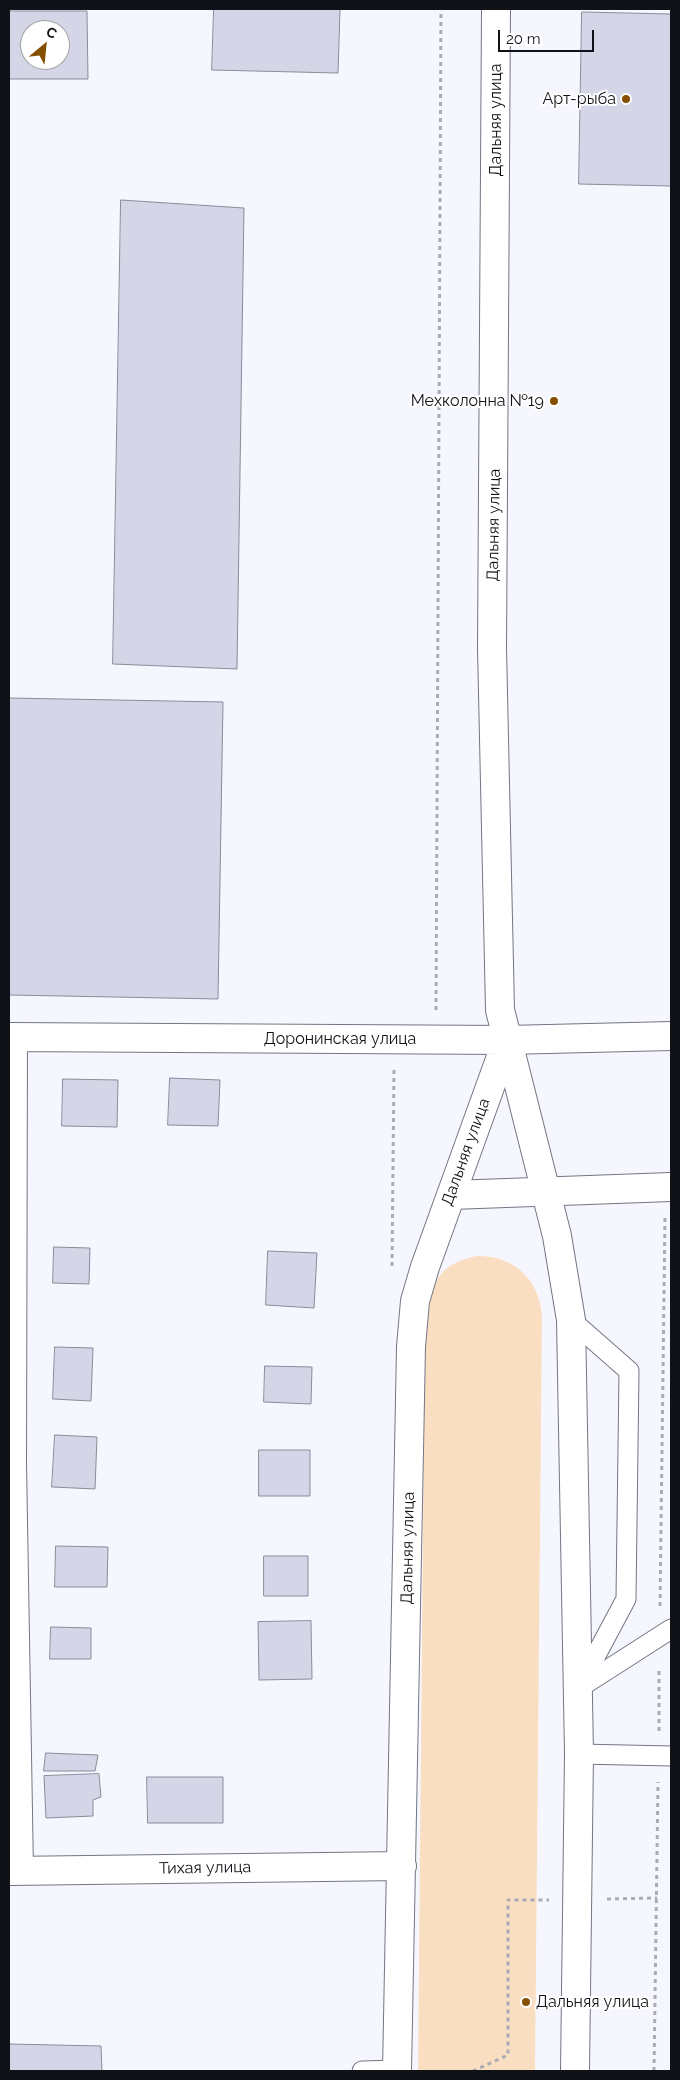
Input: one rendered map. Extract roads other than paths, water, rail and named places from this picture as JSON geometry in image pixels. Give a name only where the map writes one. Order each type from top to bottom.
[{"type":"street","name":"Дальняя улица","points":[[496,9],[496,391],[492,648],[500,1010],[557,1236],[571,1320],[579,1754],[575,2071]]},
{"type":"street","name":"Доронинская улица","points":[[11,1037],[507,1040],[671,1036]]},
{"type":"street","points":[[11,1037],[14,1871]]},
{"type":"street","name":"Дальняя улица","points":[[397,2071],[411,1347],[414,1301],[507,1040]]},
{"type":"street","points":[[451,1195],[671,1187]]},
{"type":"street","name":"Тихая улица","points":[[14,1871],[402,1866]]},
{"type":"lane","points":[[571,1320],[629,1370],[626,1599],[578,1688]]},
{"type":"lane","points":[[578,1688],[667,1637]]},
{"type":"lane","points":[[579,1754],[671,1756]]},
{"type":"lane","points":[[362,2071],[397,2071]]},
{"type":"place","name":"Арт-рыба","points":[[626,99]]},
{"type":"place","name":"Мехколонна №19","points":[[554,401]]},
{"type":"place","name":"Дальняя улица","points":[[526,2002]]}]
